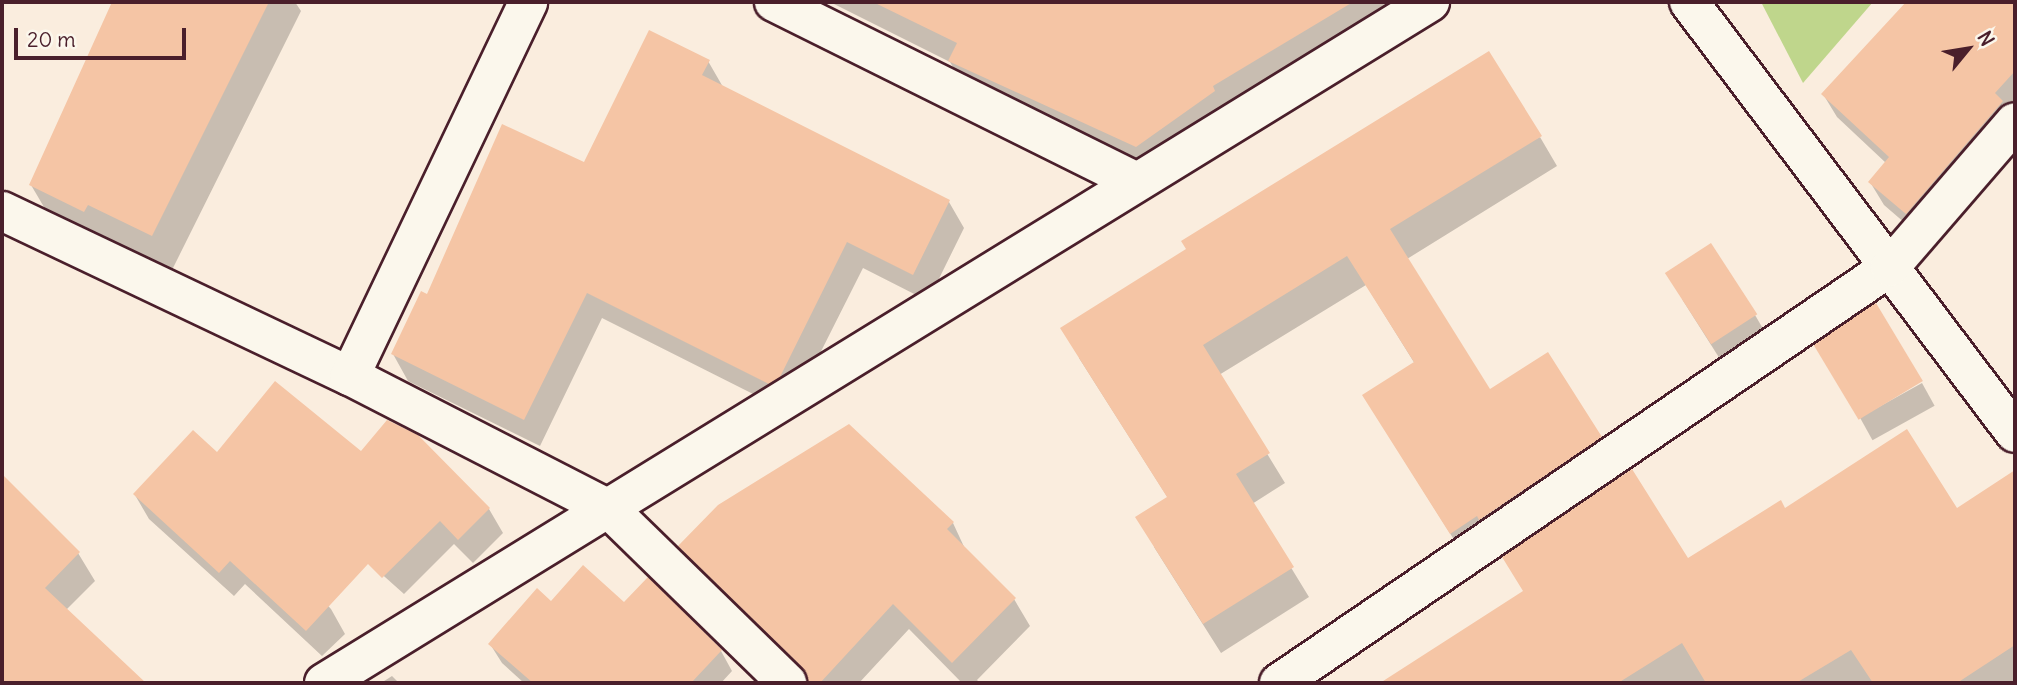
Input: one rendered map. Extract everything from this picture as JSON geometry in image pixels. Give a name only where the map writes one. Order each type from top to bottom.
[{"type":"street","points":[[350,376],[528,2]]},
{"type":"street","points":[[774,2],[1135,181]]},
{"type":"street","points":[[324,683],[1135,181],[1430,2]]},
{"type":"street","points":[[1689,2],[2015,433]]},
{"type":"street","points":[[1279,683],[1890,267],[2015,122]]},
{"type":"street","points":[[2,211],[350,376],[609,509],[787,683]]},
{"type":"green space","points":[[1761,2],[1873,2],[1803,83]]},
{"type":"building","points":[[112,2],[269,2],[152,236],[88,205],[84,212],[29,185]]},
{"type":"building","points":[[873,2],[1353,2],[1213,86],[1215,91],[1136,147],[948,61],[957,43]]},
{"type":"building","points":[[1906,2],[2015,2],[2015,71],[1995,93],[2003,101],[1906,214],[1868,182],[1889,157],[1821,94]]},
{"type":"building","points":[[649,30],[710,60],[702,75],[950,200],[913,275],[847,242],[780,377],[769,384],[587,293],[524,420],[391,354],[421,291],[427,294],[502,124],[584,162]]},
{"type":"building","points":[[1489,51],[1542,136],[1390,229],[1490,389],[1548,352],[1602,437],[1479,520],[1477,516],[1450,534],[1362,395],[1414,362],[1347,256],[1203,345],[1270,453],[1236,474],[1294,567],[1203,624],[1135,517],[1167,497],[1060,328],[1186,249],[1181,241]]},
{"type":"building","points":[[1711,243],[1757,314],[1711,344],[1665,273]]},
{"type":"building","points":[[1876,303],[1923,381],[1859,420],[1812,342]]},
{"type":"building","points":[[275,381],[361,451],[387,420],[418,435],[490,508],[458,540],[440,521],[382,578],[368,564],[306,631],[230,561],[219,573],[133,494],[193,430],[217,452]]},
{"type":"building","points":[[849,424],[954,522],[947,529],[1016,598],[952,663],[893,604],[820,683],[808,683],[802,667],[678,546],[718,505]]},
{"type":"building","points":[[1907,429],[1957,508],[2015,470],[2015,645],[1957,683],[1873,683],[1851,650],[1796,683],[1706,683],[1682,643],[1618,683],[1380,683],[1523,591],[1502,557],[1632,469],[1688,558],[1781,500],[1785,508]]},
{"type":"building","points":[[2,474],[80,552],[45,588],[146,683],[2,683]]},
{"type":"building","points":[[583,565],[624,602],[648,577],[722,650],[691,683],[533,683],[488,644],[537,588],[551,601]]}]
